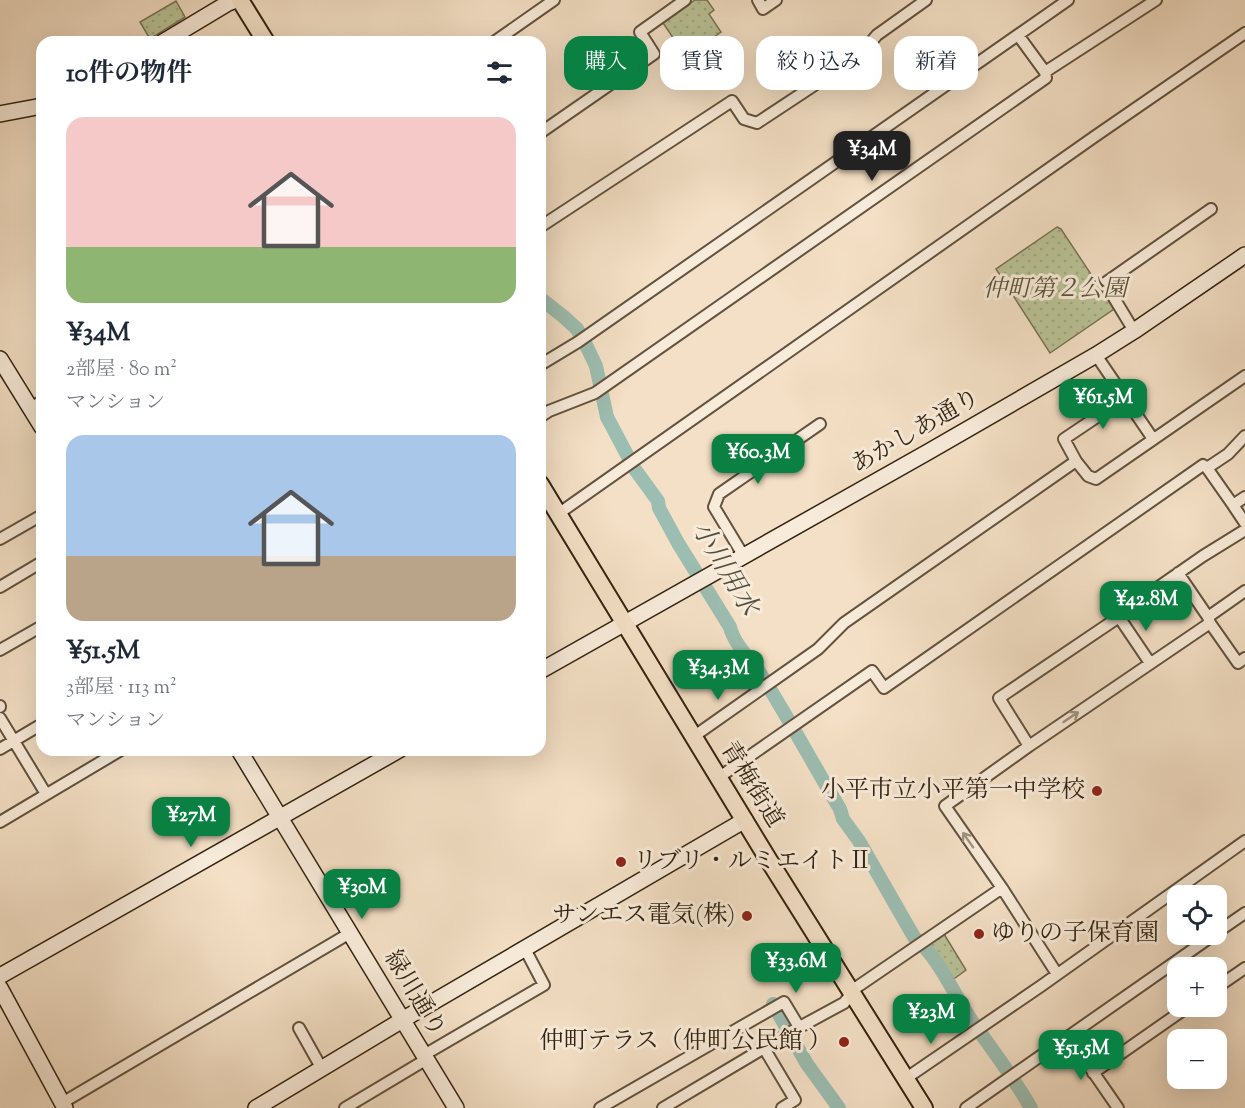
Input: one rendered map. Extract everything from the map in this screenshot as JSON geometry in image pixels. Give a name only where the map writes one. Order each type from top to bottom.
[{"type":"main road","points":[[238,0],[262,36]]},
{"type":"main road","name":"青梅街道","points":[[546,494],[718,778],[924,1108]]},
{"type":"street","points":[[173,36],[228,3],[238,0]]},
{"type":"street","points":[[503,36],[554,0]]},
{"type":"street","points":[[546,129],[654,54],[640,32],[685,0]]},
{"type":"street","points":[[758,0],[763,9],[776,0]]},
{"type":"street","points":[[546,223],[732,101],[744,119],[757,123],[861,55],[877,35],[926,0]]},
{"type":"street","points":[[546,361],[578,342],[1068,0]]},
{"type":"street","points":[[1045,72],[1156,0]]},
{"type":"street","points":[[558,514],[1245,33]]},
{"type":"street","points":[[546,413],[599,390],[1046,78],[1045,72],[1018,35]]},
{"type":"street","points":[[0,114],[36,107]]},
{"type":"street","points":[[1134,331],[1105,283],[1211,209]]},
{"type":"street","name":"あかしあ通り","points":[[546,668],[1096,355],[1245,255]]},
{"type":"street","points":[[1096,355],[1153,439]]},
{"type":"street","points":[[0,359],[36,404]]},
{"type":"street","points":[[1125,398],[1064,439],[1088,476],[1096,479],[1245,376]]},
{"type":"street","points":[[743,555],[714,507],[719,494],[820,424]]},
{"type":"street","points":[[1207,468],[1228,454],[1245,436]]},
{"type":"street","points":[[693,737],[818,649],[844,623],[1076,460]]},
{"type":"street","points":[[718,778],[872,671],[885,688],[1203,465],[1245,523]]},
{"type":"street","points":[[1233,505],[1245,497]]},
{"type":"street","points":[[0,539],[36,518]]},
{"type":"street","points":[[1029,746],[999,698],[1119,617],[1121,613],[1178,573],[1245,530]]},
{"type":"street","points":[[0,587],[36,566]]},
{"type":"street","points":[[1178,573],[1238,663],[1245,658]]},
{"type":"street","points":[[1057,974],[1002,888],[945,806],[1150,663],[1245,591]]},
{"type":"street","points":[[1119,617],[1150,663]]},
{"type":"street","points":[[0,650],[36,629]]},
{"type":"street","points":[[0,718],[46,794]]},
{"type":"street","points":[[0,749],[36,728]]},
{"type":"street","points":[[0,822],[110,756]]},
{"type":"street","name":"緑川通り","points":[[243,756],[456,1108]]},
{"type":"street","points":[[0,976],[388,756]]},
{"type":"street","points":[[256,1108],[745,820]]},
{"type":"street","points":[[906,1079],[1245,841]]},
{"type":"street","points":[[663,1108],[844,1003],[857,987],[1002,888]]},
{"type":"street","points":[[1227,926],[1245,913]]},
{"type":"street","points":[[0,988],[63,1105],[350,933]]},
{"type":"street","points":[[966,1108],[1200,945]]},
{"type":"street","points":[[345,1108],[544,985],[525,950]]},
{"type":"street","points":[[1227,980],[1245,968]]},
{"type":"street","points":[[600,1108],[784,1002],[798,1028]]},
{"type":"street","points":[[1093,1073],[1174,1017]]},
{"type":"street","points":[[299,1028],[322,1069]]},
{"type":"street","points":[[1069,1037],[1118,1108]]},
{"type":"street","points":[[764,1048],[795,1100],[782,1108]]},
{"type":"green space","points":[[695,0],[707,0],[714,10],[709,14],[721,32],[715,36],[672,36],[663,23]]},
{"type":"green space","points":[[176,1],[185,17],[155,36],[148,36],[140,22]]},
{"type":"green space","name":"仲町第２公園","points":[[1057,227],[1061,229],[1114,309],[1050,353],[996,269]]},
{"type":"green space","points":[[944,934],[966,970],[951,981],[929,944]]},
{"type":"waterway","name":"小川用水","points":[[546,303],[577,329],[596,366],[607,417],[634,468],[658,501],[659,508],[678,543],[739,645],[781,706],[840,809],[843,819],[859,841],[914,937],[940,967],[967,1013],[1031,1108]]},
{"type":"waterway","points":[[773,1004],[807,1064],[839,1108]]},
{"type":"place","name":"小平市立小平第一中学校","points":[[1097,791]]},
{"type":"place","name":"リブリ・ルミエイトⅡ","points":[[621,862]]},
{"type":"place","name":"サンエス電気(株)","points":[[747,916]]},
{"type":"place","name":"ゆりの子保育園","points":[[979,934]]},
{"type":"place","name":"仲町テラス（仲町公民館 ）","points":[[844,1042]]}]
